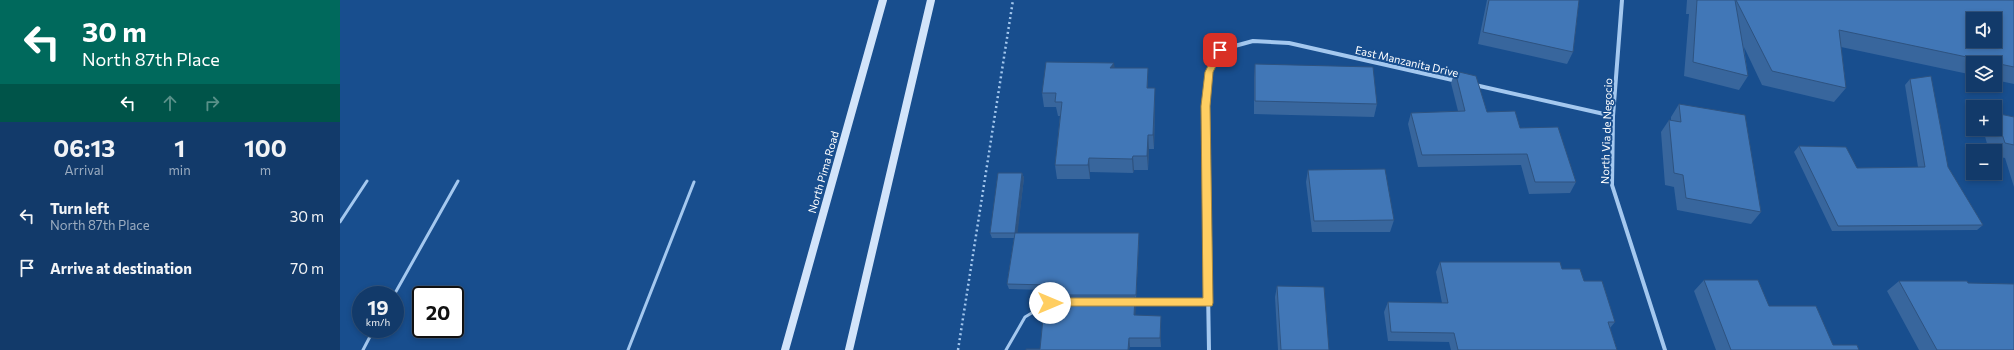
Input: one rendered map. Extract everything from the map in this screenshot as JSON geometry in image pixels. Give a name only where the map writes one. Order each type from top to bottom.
[{"type":"main road","name":"North Pima Road","points":[[785,350],[883,0]]},
{"type":"main road","points":[[849,350],[931,0]]},
{"type":"street","name":"North Via de Negocio","points":[[1622,0],[1613,116],[1612,185],[1665,350]]},
{"type":"street","name":"East Manzanita Drive","points":[[1208,303],[1205,106],[1209,72],[1220,50],[1253,41],[1289,43],[1459,82]]},
{"type":"street","name":"East Manzanita Drive","points":[[1467,83],[1613,116]]},
{"type":"street","points":[[1208,303],[1209,350]]},
{"type":"lane","points":[[340,222],[367,181]]},
{"type":"lane","points":[[399,286],[458,181]]},
{"type":"lane","points":[[628,350],[694,182]]},
{"type":"lane","points":[[1006,350],[1025,317],[1050,303]]},
{"type":"lane","points":[[1128,303],[1208,303]]},
{"type":"lane","points":[[363,350],[369,338]]},
{"type":"path","points":[[958,350],[1013,0]]},
{"type":"building","points":[[1489,0],[1579,0],[1573,52],[1483,32]]},
{"type":"building","points":[[1697,0],[1735,0],[1748,76],[1693,62]]},
{"type":"building","points":[[1736,0],[2014,0],[2014,67],[2002,64],[2002,56],[1966,57],[1839,30],[1846,88],[1772,71]]},
{"type":"building","points":[[1046,62],[1114,63],[1110,68],[1148,68],[1147,88],[1155,88],[1153,135],[1148,135],[1147,156],[1133,156],[1132,159],[1089,158],[1088,165],[1055,165],[1062,102],[1055,102],[1056,93],[1042,93]]},
{"type":"building","points":[[1255,64],[1373,67],[1377,104],[1255,101]]},
{"type":"building","points":[[1455,71],[1476,76],[1487,112],[1515,111],[1520,128],[1558,127],[1576,182],[1535,182],[1527,154],[1422,155],[1411,113],[1465,111]]},
{"type":"building","points":[[1931,76],[1948,167],[1983,225],[1838,226],[1799,146],[1846,147],[1857,168],[1925,167],[1910,79]]},
{"type":"building","points":[[1679,104],[1745,115],[1761,212],[1686,198],[1683,175],[1674,173],[1669,120],[1681,122]]},
{"type":"building","points":[[2002,114],[2014,117],[2014,145],[2005,143],[2002,134]]},
{"type":"building","points":[[1385,169],[1394,220],[1314,221],[1308,170]]},
{"type":"building","points":[[998,173],[1022,173],[1015,233],[990,233]]},
{"type":"building","points":[[1015,233],[1139,233],[1136,295],[1047,295],[1048,285],[1007,284]]},
{"type":"building","points":[[1440,262],[1560,262],[1562,269],[1580,269],[1584,281],[1602,281],[1615,322],[1608,322],[1617,350],[1458,350],[1454,333],[1391,332],[1388,302],[1448,303]]},
{"type":"building","points":[[1704,280],[1758,280],[1769,306],[1816,306],[1833,345],[1857,345],[1859,350],[1731,350]]},
{"type":"building","points":[[1899,281],[1967,281],[1968,283],[2014,284],[2014,350],[1937,350]]},
{"type":"building","points":[[1277,286],[1324,287],[1329,350],[1281,350]]},
{"type":"building","points":[[1049,297],[1135,297],[1134,315],[1161,316],[1160,338],[1129,338],[1128,350],[1026,350],[1040,349],[1045,299]]},
{"type":"route","points":[[1050,303],[1208,303],[1205,106],[1209,72],[1220,50]]}]
